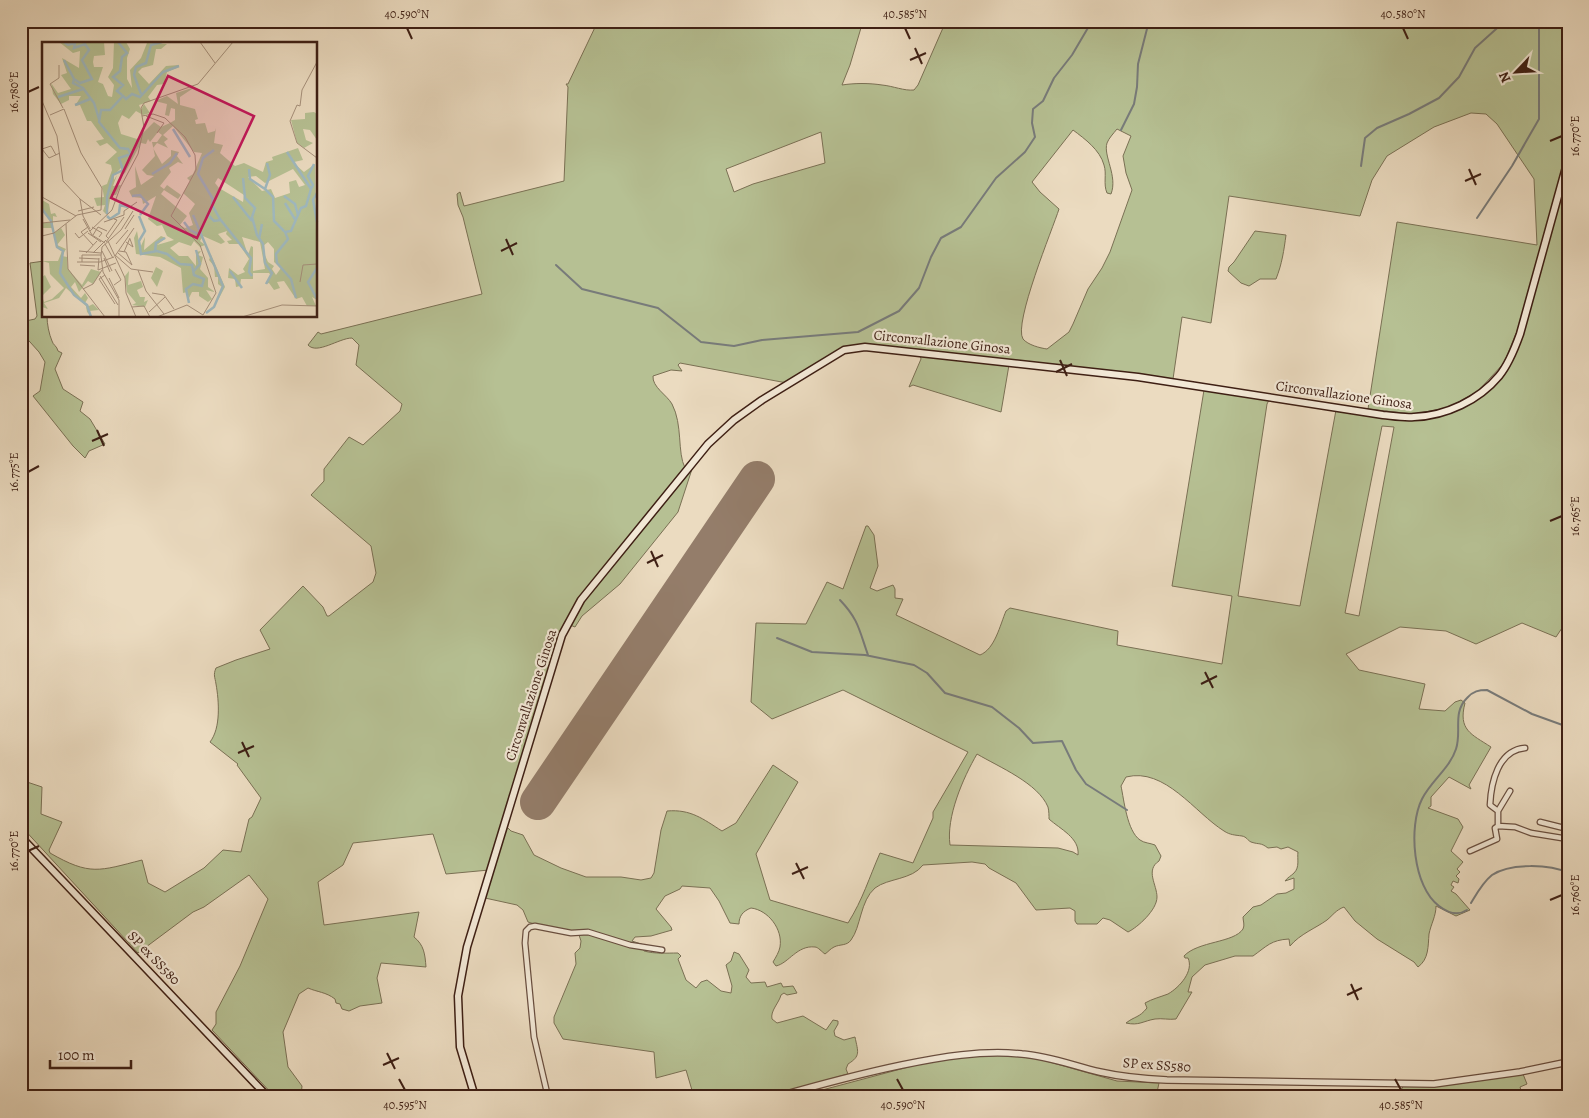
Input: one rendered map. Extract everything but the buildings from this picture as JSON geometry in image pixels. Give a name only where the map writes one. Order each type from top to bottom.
[{"type":"main road","name":"Circonvallazione Ginosa","points":[[475,1097],[460,1047],[458,996],[467,947],[562,635],[581,600],[708,444],[734,420],[762,400],[844,350],[866,347],[1138,376],[1383,415],[1414,418],[1440,414],[1460,406],[1480,393],[1499,376],[1511,356],[1520,334],[1568,160]]},
{"type":"main road","name":"SP ex SS580","points":[[21,837],[268,1097]]},
{"type":"street","points":[[1498,811],[1490,805],[1492,781],[1501,762],[1513,752],[1525,748]]},
{"type":"street","points":[[1470,851],[1497,839],[1495,828],[1498,826],[1498,811],[1510,791]]},
{"type":"street","points":[[1540,822],[1568,829]]},
{"type":"street","points":[[1498,826],[1514,827],[1531,833],[1568,839]]},
{"type":"street","points":[[548,1097],[534,1037],[525,943],[526,931],[530,927],[535,926],[571,933],[588,932],[630,945],[662,950]]},
{"type":"street","name":"SP ex SS580","points":[[776,1097],[853,1076],[936,1058],[982,1052],[1023,1054],[1056,1060],[1100,1072],[1142,1079],[1167,1080],[1434,1084],[1458,1082],[1568,1062]]},
{"type":"green space","points":[[598,21],[863,21],[842,85],[872,84],[914,90],[918,85],[946,21],[1568,21],[1568,152],[1519,326],[1504,363],[1478,391],[1448,408],[1413,414],[1368,409],[1397,222],[1537,245],[1534,179],[1497,124],[1486,114],[1471,113],[1434,127],[1387,156],[1372,180],[1360,216],[1229,196],[1211,323],[1182,317],[1173,379],[1079,367],[867,345],[848,347],[787,383],[680,363],[678,365],[682,371],[671,370],[653,376],[655,384],[670,401],[675,412],[685,468],[572,611],[489,870],[446,874],[433,834],[353,843],[343,865],[318,882],[324,925],[419,912],[414,937],[420,943],[423,950],[426,967],[381,963],[377,978],[382,1003],[360,1006],[349,1011],[342,1009],[335,999],[325,993],[308,988],[299,994],[283,1032],[288,1067],[302,1086],[301,1097],[275,1097],[212,1030],[216,1024],[216,1012],[240,966],[268,899],[249,875],[204,907],[193,912],[138,953],[21,826],[21,780],[42,787],[41,814],[62,822],[49,850],[50,853],[75,865],[85,868],[105,869],[142,860],[148,883],[165,892],[204,868],[223,850],[241,852],[249,819],[252,817],[261,798],[238,764],[210,742],[218,722],[215,670],[236,660],[270,649],[260,630],[303,586],[323,607],[327,616],[329,616],[373,582],[376,573],[371,546],[311,495],[324,481],[324,469],[349,437],[363,445],[400,411],[402,404],[356,365],[359,345],[352,338],[317,348],[312,348],[308,345],[318,332],[321,334],[482,294],[463,217],[458,205],[457,194],[460,192],[464,206],[564,181],[568,87],[566,84],[568,84]],"holes":[[[1117,129],[1131,136],[1123,156],[1132,190],[1110,252],[1088,289],[1069,332],[1047,349],[1034,346],[1023,339],[1021,330],[1028,296],[1059,209],[1032,182],[1073,130],[1092,145],[1099,154],[1105,168],[1106,190],[1107,193],[1111,194],[1113,180],[1106,148],[1108,141]],[[821,132],[825,163],[753,184],[734,192],[726,169]]]},
{"type":"green space","points":[[1568,173],[1568,622],[1566,622],[1556,637],[1522,623],[1476,644],[1446,631],[1400,627],[1346,654],[1359,670],[1425,684],[1419,709],[1445,711],[1455,702],[1461,700],[1465,703],[1463,719],[1468,730],[1491,747],[1469,785],[1471,789],[1449,777],[1431,797],[1431,806],[1428,808],[1458,819],[1463,827],[1451,851],[1463,862],[1457,869],[1460,872],[1456,876],[1459,879],[1458,883],[1453,881],[1451,885],[1454,887],[1451,891],[1470,910],[1456,916],[1436,906],[1426,956],[1418,967],[1414,962],[1377,939],[1355,921],[1344,907],[1298,938],[1290,946],[1289,939],[1278,941],[1270,944],[1253,956],[1235,956],[1205,965],[1192,977],[1188,992],[1192,992],[1176,1019],[1158,1019],[1138,1024],[1126,1023],[1147,1008],[1145,1003],[1168,994],[1181,983],[1189,968],[1188,958],[1184,956],[1190,951],[1238,934],[1244,927],[1243,917],[1253,907],[1261,905],[1277,894],[1286,893],[1294,889],[1294,878],[1285,881],[1296,871],[1298,852],[1288,847],[1281,849],[1277,847],[1268,848],[1251,842],[1244,836],[1226,832],[1166,785],[1154,779],[1140,776],[1126,777],[1121,786],[1132,830],[1142,841],[1155,845],[1161,856],[1152,873],[1157,892],[1154,907],[1146,918],[1128,932],[1110,920],[1103,918],[1097,924],[1077,924],[1075,921],[1075,911],[1070,908],[1036,910],[1016,883],[985,864],[972,862],[923,865],[913,874],[886,882],[870,893],[863,907],[854,935],[848,943],[834,947],[825,954],[816,947],[809,947],[798,951],[776,966],[773,962],[780,947],[779,934],[777,927],[763,912],[751,908],[742,914],[739,924],[730,923],[710,888],[682,886],[680,889],[665,896],[656,909],[672,930],[651,936],[635,937],[632,941],[644,945],[642,946],[644,951],[678,953],[681,956],[678,959],[686,980],[696,988],[701,982],[707,980],[721,991],[731,993],[732,986],[726,965],[731,961],[734,952],[739,954],[749,970],[746,977],[751,983],[765,982],[767,987],[781,983],[783,987],[793,986],[797,993],[787,995],[784,993],[781,995],[772,1013],[772,1019],[777,1023],[803,1016],[826,1030],[833,1020],[838,1021],[834,1031],[835,1036],[844,1040],[855,1037],[857,1046],[857,1056],[848,1064],[846,1069],[848,1074],[765,1097],[694,1097],[686,1070],[656,1078],[654,1052],[563,1039],[554,1023],[554,1017],[576,964],[575,953],[580,948],[581,941],[579,935],[570,935],[528,922],[523,910],[517,905],[485,898],[507,827],[511,831],[523,835],[534,855],[586,877],[621,877],[641,880],[651,878],[654,873],[661,830],[667,811],[690,813],[722,831],[736,823],[773,765],[798,782],[756,854],[770,900],[848,923],[862,897],[880,853],[913,863],[933,818],[933,812],[968,752],[843,690],[772,719],[751,702],[756,623],[806,624],[827,582],[843,589],[866,526],[874,535],[878,566],[870,588],[877,591],[893,585],[895,598],[903,599],[896,615],[980,655],[990,648],[1006,611],[1010,608],[1118,631],[1117,645],[1222,664],[1232,596],[1172,586],[1204,390],[1269,400],[1238,596],[1300,606],[1336,410],[1402,419],[1468,404],[1514,358]],"holes":[[[1382,426],[1394,427],[1359,616],[1345,613]],[[977,754],[1017,776],[1036,790],[1048,807],[1049,819],[1073,839],[1078,849],[1078,855],[1058,848],[950,845],[949,834],[953,810],[966,774]]]},
{"type":"green space","points":[[1255,231],[1286,235],[1284,252],[1276,279],[1260,279],[1249,286],[1241,283],[1228,271]]},
{"type":"green space","points":[[42,261],[42,318],[47,318],[48,329],[53,342],[58,351],[62,353],[55,369],[63,389],[83,402],[80,411],[90,419],[105,444],[89,451],[85,458],[33,396],[40,391],[45,362],[39,352],[21,332],[21,322],[35,319],[37,316],[30,263]]},
{"type":"green space","points":[[920,355],[1009,365],[1001,412],[913,385],[909,387],[921,359]]},
{"type":"green space","points":[[693,466],[678,512],[620,584],[582,616],[575,627],[570,625],[582,604]]},
{"type":"green space","points":[[985,1053],[1039,1059],[1117,1081],[1159,1083],[1156,1097],[796,1097],[942,1058]]},
{"type":"green space","points":[[1523,1074],[1527,1084],[1520,1087],[1523,1097],[1402,1097],[1401,1090],[1404,1085],[1456,1084]]},
{"type":"waterway","points":[[556,265],[582,289],[658,308],[701,342],[734,346],[762,340],[858,332],[899,311],[919,288],[931,257],[941,238],[961,227],[996,178],[1025,152],[1035,137],[1032,123],[1033,109],[1043,101],[1054,78],[1072,55],[1092,21]]},
{"type":"waterway","points":[[1121,130],[1134,104],[1138,64],[1149,21]]},
{"type":"waterway","points":[[1361,166],[1365,138],[1377,128],[1439,98],[1459,77],[1475,48],[1505,21]]},
{"type":"waterway","points":[[1477,218],[1512,166],[1539,119],[1539,21]]},
{"type":"waterway","points":[[840,600],[855,620],[868,655]]},
{"type":"waterway","points":[[777,638],[812,652],[865,655],[914,665],[927,673],[945,693],[992,707],[1019,728],[1033,743],[1062,741],[1076,770],[1086,784],[1127,810]]},
{"type":"waterway","points":[[1467,910],[1460,913],[1449,912],[1430,897],[1423,885],[1419,871],[1414,840],[1415,825],[1422,799],[1449,762],[1456,749],[1462,704],[1474,692],[1487,690],[1532,714],[1568,727]]},
{"type":"waterway","points":[[1471,903],[1480,888],[1492,875],[1509,868],[1530,866],[1551,868],[1568,873]]},
{"type":"runway","points":[[538,802],[757,479]]}]
